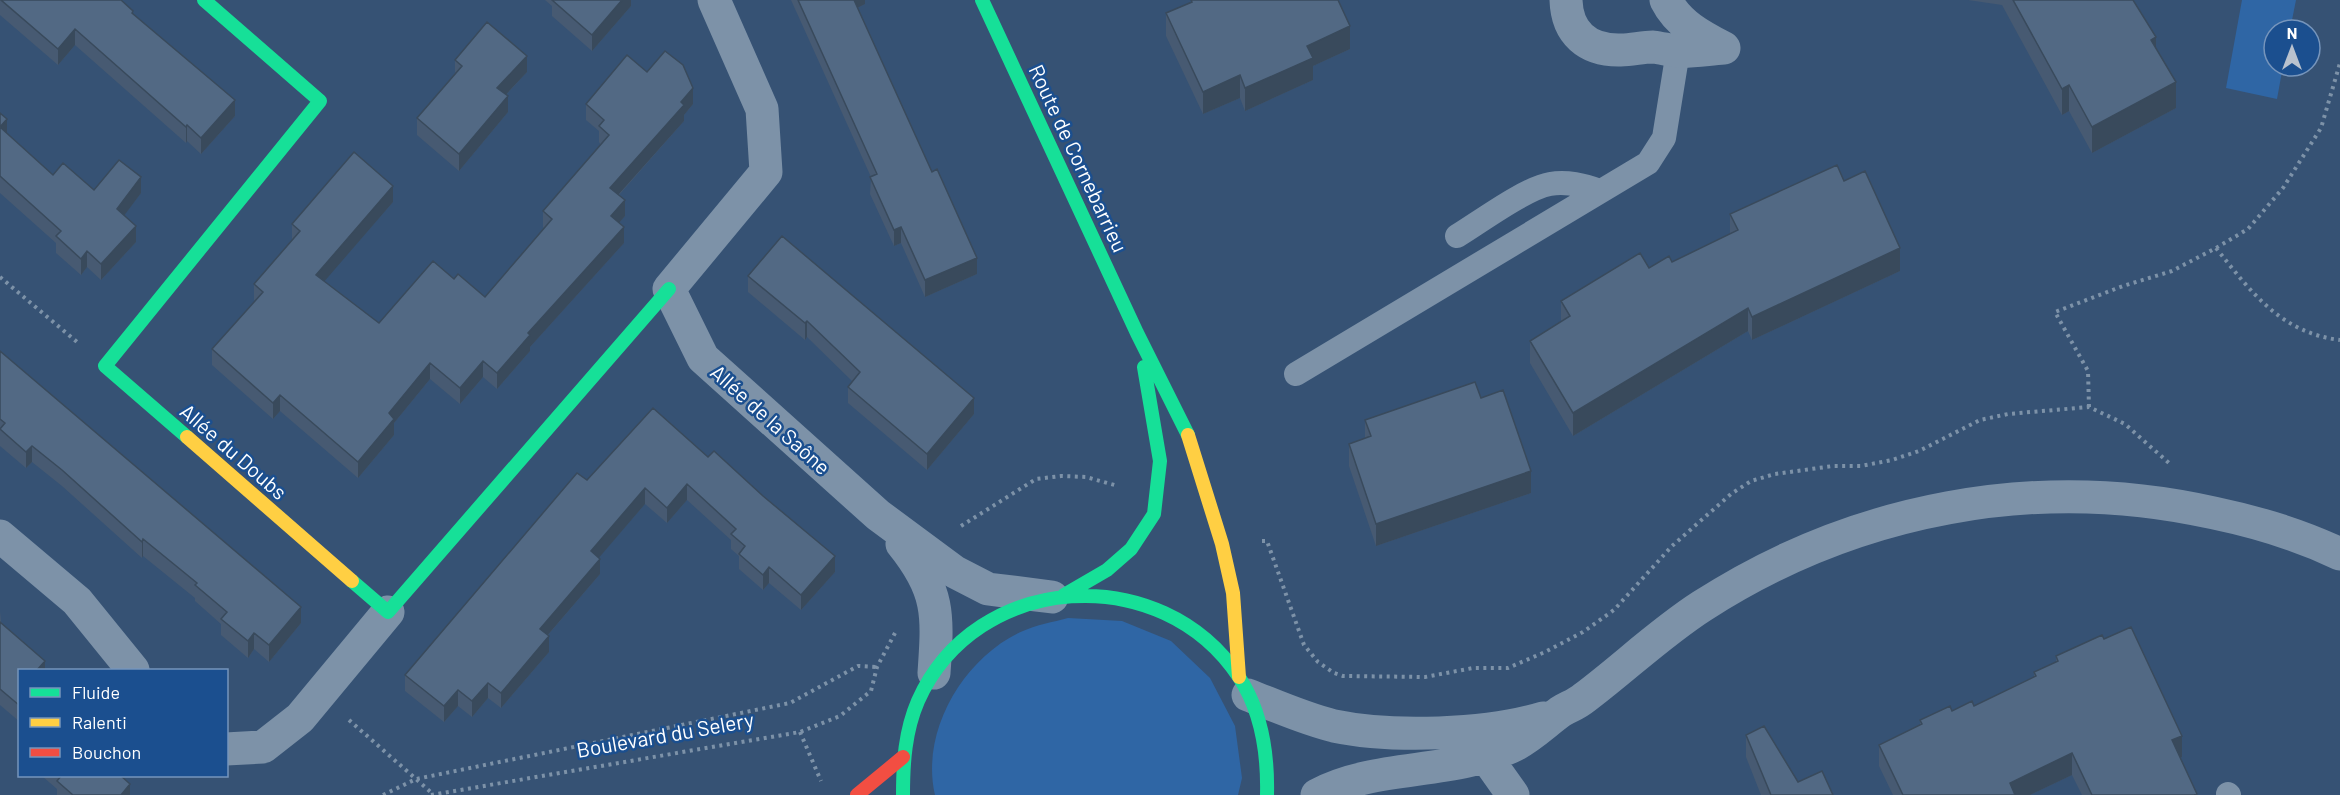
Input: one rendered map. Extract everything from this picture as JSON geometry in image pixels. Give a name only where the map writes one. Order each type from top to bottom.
[{"type":"main road","points":[[105,366],[320,101],[204,0]]},
{"type":"main road","name":"Route de Cornebarrieu","points":[[982,0],[1137,333],[1192,443],[1210,501],[1233,593],[1243,686]]},
{"type":"main road","points":[[388,612],[669,289]]},
{"type":"main road","name":"Route de Cornebarrieu","points":[[1058,596],[1107,570],[1131,549],[1154,514],[1160,461],[1137,333]]},
{"type":"main road","name":"Allée du Doubs","points":[[105,366],[388,612]]},
{"type":"main road","points":[[903,795],[903,757],[913,713],[934,673],[957,646],[985,623],[1017,607],[1058,596],[1092,594],[1149,605],[1199,634],[1221,654],[1243,686],[1264,737],[1268,770],[1267,795]]},
{"type":"main road","points":[[857,795],[903,757]]},
{"type":"street","points":[[669,289],[766,172],[762,109],[714,0]]},
{"type":"street","points":[[1566,0],[1571,27],[1578,36],[1589,43],[1620,50],[1655,47],[1678,51],[1724,48],[1695,32],[1677,16],[1666,0]]},
{"type":"street","name":"Allée de la Saône","points":[[669,289],[703,358],[878,515],[955,572],[988,589],[1058,596]]},
{"type":"street","points":[[1317,795],[1343,783],[1486,757],[1515,744],[1581,700],[1701,606],[1761,572],[1818,545],[1902,517],[1992,500],[2073,495],[2161,502],[2246,520],[2289,533],[2340,554]]},
{"type":"street","name":"Allée de la Saône","points":[[878,515],[920,566],[929,583],[937,626],[934,673]]},
{"type":"street","points":[[0,536],[77,601],[133,669]]},
{"type":"street","points":[[228,749],[263,747],[300,718],[388,612]]},
{"type":"street","points":[[1243,686],[1334,726],[1381,733],[1492,727],[1531,721],[1559,713]]},
{"type":"street","points":[[1486,757],[1513,795]]},
{"type":"lane","points":[[1296,374],[1648,163],[1665,138],[1678,51]]},
{"type":"lane","points":[[1457,236],[1537,187],[1566,183],[1580,184],[1600,191]]},
{"type":"path","points":[[2089,407],[2088,371],[2055,312],[2123,286],[2172,271],[2248,229],[2283,188],[2321,128],[2340,63]]},
{"type":"path","points":[[2216,248],[2243,282],[2279,317],[2296,328],[2340,340]]},
{"type":"path","points":[[0,277],[105,366]]},
{"type":"path","points":[[955,530],[1036,479],[1061,476],[1086,477],[1114,483],[1121,488]]},
{"type":"path","points":[[1259,541],[1268,541],[1304,645],[1318,662],[1343,676]]},
{"type":"path","name":"Boulevard du Selery","points":[[416,779],[790,703],[858,666],[877,667],[872,691],[840,716],[800,732],[432,795]]},
{"type":"path","points":[[320,693],[432,795]]},
{"type":"path","points":[[800,732],[822,783]]},
{"type":"path","points":[[383,795],[416,779]]},
{"type":"shaded area","points":[[2242,0],[2296,0],[2292,18],[2262,18],[2262,78],[2281,78],[2277,99],[2226,88]]},
{"type":"shaded area","points":[[1068,618],[1122,621],[1171,641],[1210,678],[1235,726],[1242,778],[1238,795],[935,795],[932,771],[934,746],[951,699],[965,677],[1002,643],[1028,629]]},
{"type":"building","points":[[1,0],[121,0],[133,11],[132,13],[235,100],[201,138],[75,29],[58,49]]},
{"type":"building","points":[[552,0],[622,0],[592,35]]},
{"type":"building","points":[[798,0],[854,0],[932,172],[937,169],[977,258],[925,280],[901,227],[894,230],[870,177],[877,174]]},
{"type":"building","points":[[1191,0],[1338,0],[1350,26],[1307,46],[1313,58],[1245,88],[1240,75],[1203,92],[1166,13],[1192,2]]},
{"type":"building","points":[[2013,0],[2133,0],[2156,37],[2151,40],[2176,82],[2092,127],[2069,85],[2062,89]]},
{"type":"building","points":[[487,22],[527,56],[497,88],[508,96],[459,154],[417,118],[462,66],[455,60]]},
{"type":"building","points":[[665,51],[683,65],[693,88],[681,102],[684,105],[610,188],[625,200],[611,216],[624,227],[528,333],[530,335],[497,373],[483,361],[460,388],[430,363],[389,413],[394,419],[358,462],[280,395],[273,403],[212,349],[263,292],[254,284],[300,231],[292,224],[354,152],[393,186],[316,275],[379,323],[433,261],[454,279],[458,274],[485,297],[552,219],[543,211],[609,135],[599,126],[604,120],[586,104],[627,55],[647,72]]},
{"type":"building","points":[[0,113],[7,119],[0,127]]},
{"type":"building","points":[[0,127],[53,175],[63,163],[94,190],[119,160],[141,177],[117,209],[136,226],[101,264],[87,251],[81,259],[56,236],[61,231],[0,176]]},
{"type":"building","points":[[1837,165],[1844,181],[1865,171],[1900,248],[1752,317],[1748,308],[1573,413],[1530,341],[1570,316],[1561,301],[1640,253],[1649,268],[1669,256],[1672,262],[1738,230],[1730,214]]},
{"type":"building","points":[[782,236],[974,398],[927,454],[848,387],[860,372],[807,321],[805,323],[748,276]]},
{"type":"building","points":[[0,351],[301,607],[269,645],[254,633],[248,641],[221,619],[227,612],[195,585],[197,583],[143,539],[142,542],[32,446],[26,452],[0,429],[5,423],[0,419]]},
{"type":"building","points":[[1475,382],[1481,398],[1503,390],[1531,471],[1376,524],[1349,444],[1371,436],[1365,420]]},
{"type":"building","points":[[653,408],[708,457],[714,451],[763,496],[835,556],[801,595],[769,567],[763,575],[739,554],[745,546],[731,534],[736,529],[687,484],[667,508],[645,488],[591,551],[600,559],[540,629],[549,636],[501,693],[488,683],[472,701],[458,690],[444,706],[405,675],[577,473],[587,480]]},
{"type":"building","points":[[0,622],[45,661],[38,669],[18,669],[18,704],[0,689]]},
{"type":"building","points":[[2131,627],[2182,736],[2172,740],[2197,794],[2092,795],[2072,753],[2010,783],[2015,795],[1903,795],[1879,745],[1922,724],[1920,720],[1950,706],[1952,711],[1972,701],[1974,706],[2036,676],[2034,672],[2058,661],[2056,656],[2102,635],[2104,639]]},
{"type":"building","points":[[1764,726],[1798,782],[1822,771],[1833,795],[1771,795],[1746,735]]},
{"type":"building","points":[[60,777],[122,777],[130,784],[121,795],[73,795],[57,781]]},
{"type":"traffic: fast","points":[[187,437],[105,366],[320,101],[204,0]]},
{"type":"traffic: fast","points":[[982,0],[1137,333],[1188,435]]},
{"type":"traffic: fast","points":[[352,581],[388,612],[669,289]]},
{"type":"traffic: fast","points":[[1064,595],[1107,570],[1131,549],[1154,514],[1160,461],[1144,367]]},
{"type":"traffic: fast","points":[[903,795],[910,724],[918,701],[945,658],[982,626],[1025,605],[1071,596],[1119,599],[1165,613],[1205,639],[1239,677],[1253,705],[1265,749],[1267,795]]},
{"type":"traffic: slow","points":[[1188,435],[1222,544],[1233,593],[1239,677]]},
{"type":"traffic: slow","points":[[187,437],[352,581]]},
{"type":"traffic: jam","points":[[857,795],[903,757]]}]
